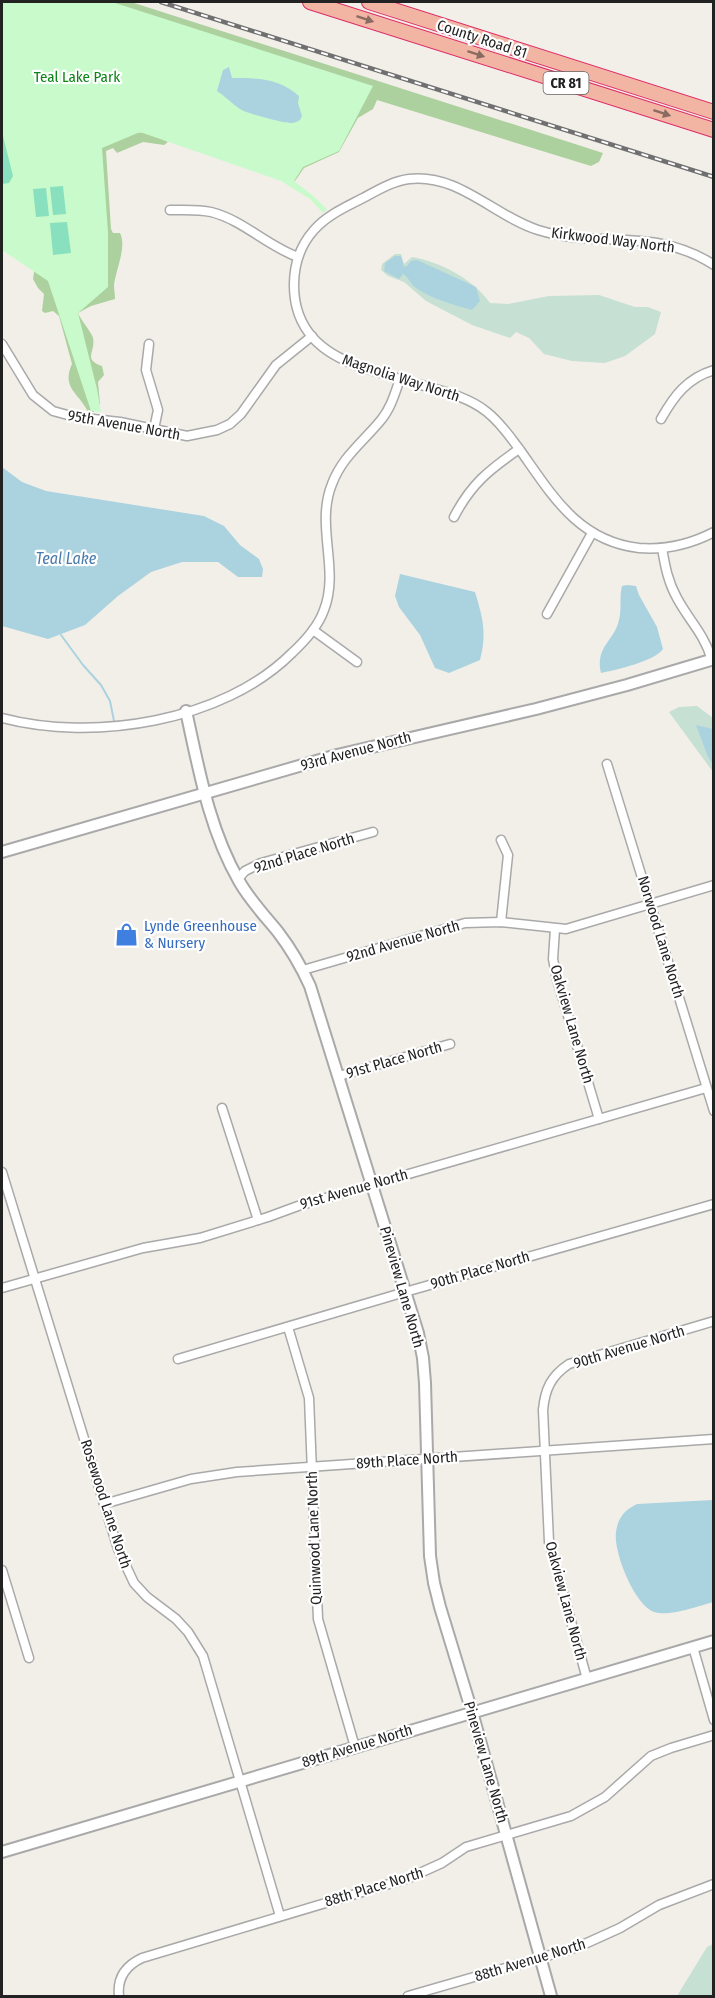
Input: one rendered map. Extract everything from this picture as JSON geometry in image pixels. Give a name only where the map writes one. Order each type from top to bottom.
[{"type":"highway","name":"County Road 81","points":[[310,2],[714,130]]},
{"type":"highway","name":"County Road 81","points":[[369,2],[714,112]]},
{"type":"street","name":"Kirkwood Way North","points":[[297,258],[313,231],[342,209],[394,183],[410,179],[426,179],[456,186],[500,213],[538,230],[562,236],[657,242],[682,249],[714,265]]},
{"type":"street","points":[[170,210],[211,212],[227,218],[297,258]]},
{"type":"street","name":"Magnolia Way North","points":[[297,258],[294,277],[296,302],[301,317],[312,336],[325,349],[339,358],[471,402],[500,423],[567,513],[592,533],[630,546],[662,548]]},
{"type":"street","name":"95th Avenue North","points":[[2,344],[33,394],[53,411],[75,417],[120,422],[187,436],[217,430],[230,424],[241,414],[276,365],[312,336]]},
{"type":"street","points":[[149,344],[146,370],[158,410],[154,429]]},
{"type":"street","points":[[661,419],[681,388],[714,370]]},
{"type":"street","points":[[2,718],[40,727],[92,729],[141,723],[221,700],[257,682],[283,662],[313,630],[323,612],[328,596],[330,580],[324,524],[326,505],[338,469],[349,453],[387,411],[400,379]]},
{"type":"street","points":[[454,517],[468,492],[480,479],[519,449]]},
{"type":"street","points":[[713,659],[703,636],[685,612],[668,579],[662,548],[687,543],[714,532]]},
{"type":"street","points":[[547,614],[592,533]]},
{"type":"street","points":[[313,630],[357,662]]},
{"type":"street","name":"93rd Avenue North","points":[[2,852],[373,746],[587,696],[713,659]]},
{"type":"street","name":"Pineview Lane North","points":[[186,711],[215,831],[238,879],[290,948],[310,986],[405,1292],[423,1358],[430,1556],[434,1583],[551,1996]]},
{"type":"street","name":"Norwood Lane North","points":[[607,764],[714,1111]]},
{"type":"street","name":"92nd Place North","points":[[238,879],[245,871],[261,863],[373,832]]},
{"type":"street","points":[[501,840],[508,855],[501,922]]},
{"type":"street","name":"92nd Avenue North","points":[[303,970],[465,923],[501,922],[555,929],[576,927],[714,885]]},
{"type":"street","name":"Oakview Lane North","points":[[555,929],[553,954],[557,979],[599,1119]]},
{"type":"street","name":"91st Place North","points":[[339,1077],[450,1044]]},
{"type":"street","name":"91st Avenue North","points":[[2,1288],[143,1248],[200,1238],[371,1184],[706,1088]]},
{"type":"street","points":[[222,1108],[258,1220]]},
{"type":"street","name":"Rosewood Lane North","points":[[2,1172],[118,1550],[134,1583],[147,1597],[176,1619],[197,1643],[203,1656],[280,1916]]},
{"type":"street","name":"90th Place North","points":[[178,1359],[714,1204]]},
{"type":"street","name":"90th Avenue North","points":[[545,1452],[544,1399],[546,1389],[559,1371],[579,1360],[714,1322]]},
{"type":"street","name":"Quinwood Lane North","points":[[288,1327],[309,1398],[318,1619],[355,1747]]},
{"type":"street","name":"89th Place North","points":[[104,1504],[161,1486],[207,1476],[311,1466],[714,1439]]},
{"type":"street","name":"Oakview Lane North","points":[[545,1452],[549,1542],[587,1678]]},
{"type":"street","points":[[2,1570],[29,1658]]},
{"type":"street","name":"89th Avenue North","points":[[2,1852],[714,1641]]},
{"type":"street","points":[[693,1647],[714,1719]]},
{"type":"street","name":"88th Place North","points":[[119,1996],[118,1989],[122,1974],[127,1967],[142,1958],[409,1878],[442,1863],[466,1847],[571,1816],[605,1797],[651,1756],[714,1735]]},
{"type":"street","name":"88th Avenue North","points":[[408,1996],[540,1959],[599,1938],[659,1905],[714,1884]]},
{"type":"green space","points":[[2,2],[131,2],[603,153],[599,162],[591,166],[377,100],[373,109],[358,118],[339,152],[304,168],[295,181]]},
{"type":"green space","name":"Teal Lake Park","points":[[2,2],[112,2],[373,86],[339,151],[303,167],[294,181],[327,209],[323,213],[310,199],[281,181],[140,132],[102,148],[108,233],[108,287],[78,313],[101,412],[91,411],[48,281],[2,250]]},
{"type":"green space","points":[[2,132],[13,176],[9,183],[2,184]]},
{"type":"green space","points":[[127,132],[150,133],[168,142],[164,145],[143,142],[117,153],[113,148],[106,151],[111,229],[113,233],[120,233],[122,245],[114,285],[115,299],[91,306],[78,313],[93,338],[91,358],[102,366],[104,375],[98,382],[100,404],[93,405],[94,412],[88,412],[70,385],[69,372],[72,364],[59,316],[53,311],[45,313],[42,311],[44,294],[33,279],[37,252],[72,164]]},
{"type":"green space","points":[[63,186],[66,214],[53,215],[50,187]]},
{"type":"green space","points":[[46,188],[49,216],[36,217],[33,189]]},
{"type":"green space","points":[[67,222],[71,253],[53,255],[50,223]]},
{"type":"green space","points":[[395,254],[401,254],[404,264],[412,257],[445,267],[475,286],[490,303],[508,304],[549,296],[599,295],[635,307],[648,307],[661,312],[655,334],[625,356],[605,363],[572,361],[544,354],[529,338],[516,332],[510,338],[472,325],[426,301],[404,282],[388,276],[381,270],[382,264]]},
{"type":"green space","points":[[697,706],[713,718],[713,772],[669,712],[679,707]]},
{"type":"green space","points":[[713,1944],[713,1996],[677,1996],[707,1947]]},
{"type":"water","points":[[229,67],[232,78],[267,80],[291,90],[299,96],[298,103],[302,116],[300,120],[292,123],[281,121],[249,113],[237,107],[217,91],[223,70]]},
{"type":"water","points":[[395,256],[401,256],[404,267],[411,261],[417,260],[476,287],[480,301],[472,310],[422,292],[403,274],[399,279],[384,271],[385,263]]},
{"type":"water","name":"Teal Lake","points":[[2,467],[22,482],[46,491],[204,516],[224,526],[240,545],[259,559],[263,569],[262,577],[238,577],[218,562],[182,562],[151,572],[118,596],[85,625],[48,639],[2,626]]},
{"type":"water","points":[[400,574],[475,592],[483,626],[480,660],[449,673],[435,668],[420,635],[399,607],[395,596]]},
{"type":"water","points":[[622,586],[636,586],[657,627],[663,649],[644,661],[601,673],[601,656],[617,627]]},
{"type":"water","points":[[696,725],[713,729],[713,764],[708,757]]},
{"type":"water","points":[[713,1500],[713,1602],[676,1612],[654,1612],[639,1599],[632,1589],[621,1564],[616,1541],[620,1518],[637,1504]]},
{"type":"waterway","points":[[61,635],[101,685],[110,701],[114,721]]},
{"type":"railway","points":[[161,2],[714,177]]},
{"type":"place","name":"Lynde Greenhouse & Nursery","points":[[126,935]]}]
